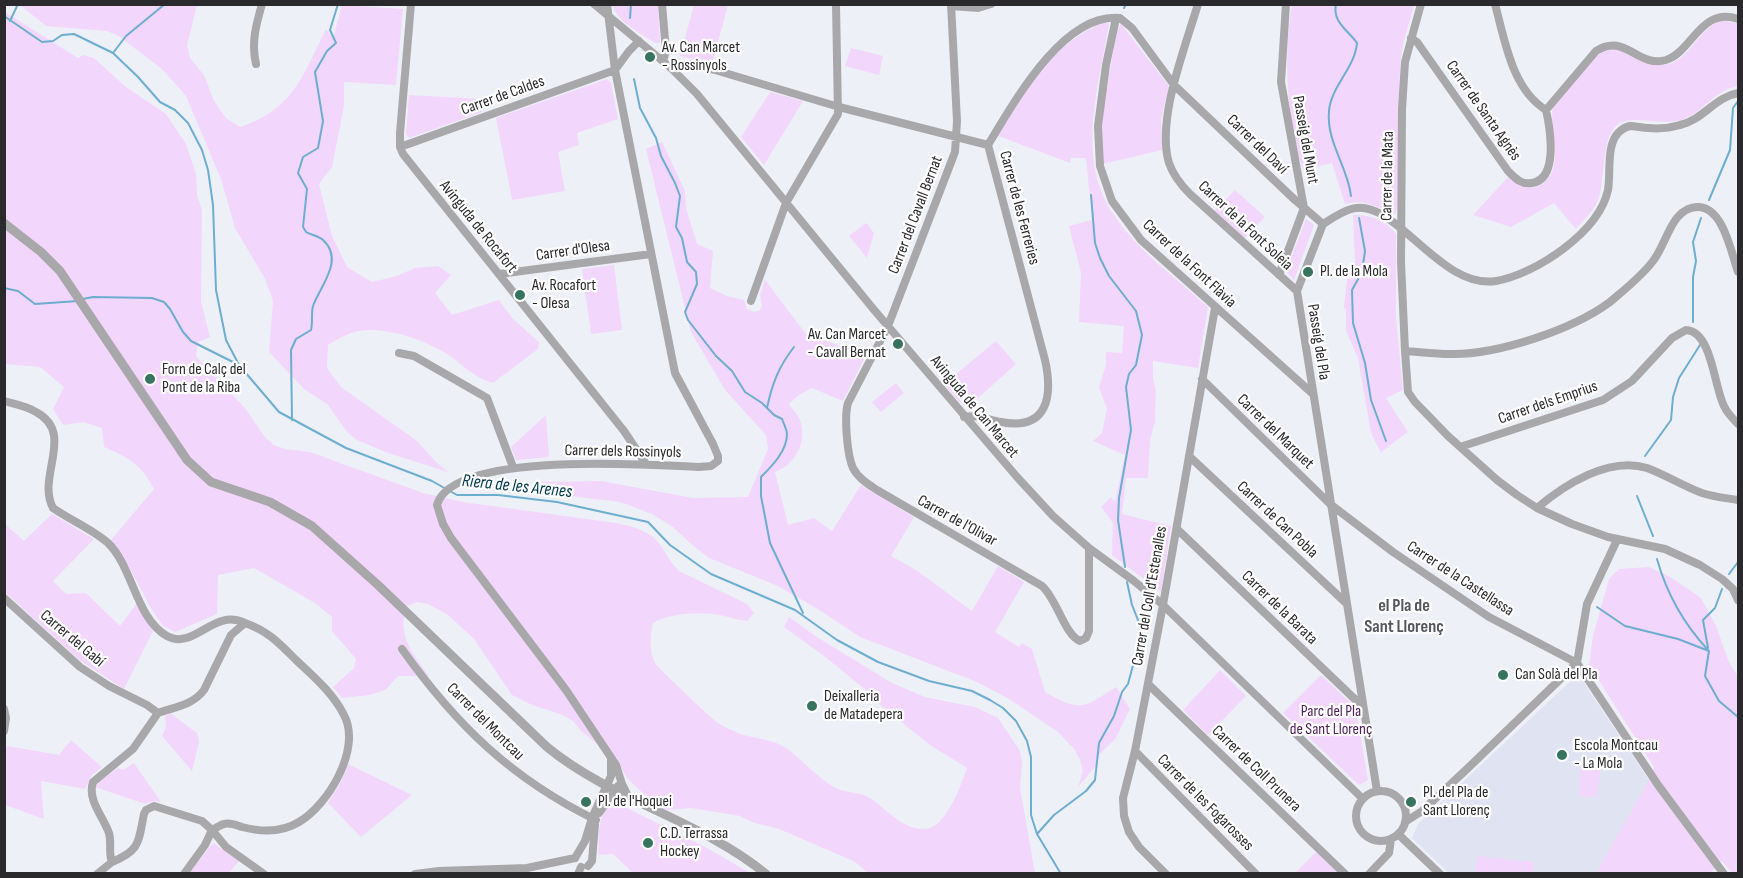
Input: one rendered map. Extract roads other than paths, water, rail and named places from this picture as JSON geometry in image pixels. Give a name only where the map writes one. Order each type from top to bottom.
[{"type":"street","points":[[256,64],[253,53],[254,41],[262,4]]},
{"type":"street","points":[[400,147],[411,4]]},
{"type":"street","name":"Avinguda de Can Marcet","points":[[594,4],[663,61],[697,94],[964,417],[1039,500],[1089,548],[1163,605],[1363,799]]},
{"type":"street","name":"Carrer dels Rossinyols","points":[[607,4],[615,70],[675,373],[713,444],[718,459],[715,464],[699,467],[646,464],[537,464],[513,467],[464,481],[446,489],[437,505],[451,538],[549,666],[610,755],[616,765],[615,773],[624,791],[631,798]]},
{"type":"street","points":[[663,4],[666,51],[663,61]]},
{"type":"street","points":[[751,301],[786,202],[838,114],[836,4]]},
{"type":"street","points":[[951,5],[978,8],[991,4]]},
{"type":"street","name":"Carrer de la Font Soleia","points":[[1198,4],[1168,113],[1166,145],[1170,166],[1190,194],[1297,291]]},
{"type":"street","name":"Passeig del Munt","points":[[1279,275],[1304,208],[1281,82],[1286,4]]},
{"type":"street","name":"Carrer de la Mata","points":[[1420,4],[1405,62],[1402,109],[1401,230],[1408,392],[1460,447],[1497,480],[1537,508],[1572,524],[1617,540],[1665,549],[1700,565],[1734,590],[1738,600]]},
{"type":"street","points":[[1496,4],[1506,46],[1523,89],[1530,98],[1546,110],[1596,51],[1607,45],[1616,44],[1640,56],[1662,61],[1675,56],[1713,20],[1729,17],[1738,19]]},
{"type":"street","name":"Carrer del Cavall Bernat","points":[[888,326],[955,152],[957,121],[951,5]]},
{"type":"street","points":[[988,145],[1022,88],[1049,56],[1090,22],[1102,18],[1116,18]]},
{"type":"street","name":"Carrer del Daví","points":[[1116,18],[1127,22],[1174,85],[1323,224]]},
{"type":"street","name":"Carrer de la Font Flàvia","points":[[1116,18],[1098,126],[1100,166],[1108,190],[1121,215],[1141,240],[1313,394]]},
{"type":"street","name":"Carrer de Santa Agnès","points":[[1411,38],[1417,42],[1508,171],[1524,183],[1536,183],[1541,180],[1549,168],[1551,141],[1546,110]]},
{"type":"street","points":[[615,70],[628,51],[639,41]]},
{"type":"street","name":"Carrer de les Ferreries","points":[[671,68],[690,64],[715,70],[838,107],[988,145],[1045,360],[1049,390],[1044,409],[1036,417],[1026,422],[1008,423],[977,416],[964,417]]},
{"type":"street","name":"Carrer de Caldes","points":[[400,147],[615,70]]},
{"type":"street","points":[[1323,224],[1352,208],[1372,208],[1464,277],[1486,282],[1507,278],[1557,253],[1592,223],[1608,190],[1611,150],[1616,135],[1620,131],[1630,126],[1652,129],[1691,122],[1724,97],[1738,93]]},
{"type":"street","name":"Avinguda de Rocafort","points":[[400,147],[406,160],[624,431],[646,464]]},
{"type":"street","points":[[1405,351],[1451,354],[1480,352],[1531,339],[1587,316],[1611,301],[1648,267],[1678,216],[1695,207],[1710,210],[1719,218],[1738,272]]},
{"type":"street","points":[[4,223],[48,257],[90,313],[196,470],[210,482],[270,502],[312,526],[378,585],[565,762],[592,779],[730,848],[766,873]]},
{"type":"street","name":"Passeig del Pla","points":[[1323,224],[1297,291],[1377,791]]},
{"type":"street","name":"Carrer d'Olesa","points":[[499,274],[651,254]]},
{"type":"street","name":"Carrer del Coll d'Estenalles","points":[[1166,873],[1139,847],[1125,824],[1123,798],[1135,751],[1163,605],[1215,308]]},
{"type":"street","name":"Carrer de l'Olivar","points":[[888,326],[846,408],[850,461],[861,479],[886,496],[1042,586],[1049,593],[1072,635],[1080,641],[1086,638],[1089,631],[1089,548]]},
{"type":"street","name":"Carrer dels Emprius","points":[[1460,447],[1603,400],[1632,381],[1672,338],[1686,330],[1696,332],[1704,341],[1724,406],[1738,424]]},
{"type":"street","points":[[399,353],[414,356],[487,398],[513,467]]},
{"type":"street","name":"Carrer del Marquet","points":[[1202,379],[1330,504]]},
{"type":"street","points":[[4,401],[36,411],[47,420],[54,435],[55,447],[47,491],[49,501],[53,508],[108,543],[147,615],[160,631],[169,637],[185,639],[221,620],[232,618],[262,629],[326,689],[345,717],[348,745],[343,765],[319,807],[300,822],[289,828],[278,830],[266,831],[225,823],[212,830],[205,845],[184,873]]},
{"type":"street","name":"Carrer de Can Pobla","points":[[1189,456],[1346,603]]},
{"type":"street","points":[[1537,508],[1563,488],[1588,474],[1630,466],[1647,469],[1705,494],[1738,500]]},
{"type":"street","name":"Carrer de la Castellassa","points":[[1330,504],[1393,552],[1489,617],[1577,663],[1658,785],[1721,872]]},
{"type":"street","name":"Carrer de la Barata","points":[[1176,529],[1363,707]]},
{"type":"street","points":[[1405,822],[1405,809],[1399,798],[1390,793],[1377,791],[1363,799],[1356,811],[1356,818],[1362,832],[1376,840],[1391,839],[1398,834],[1405,822],[1422,811],[1577,663],[1587,604],[1617,540]]},
{"type":"street","name":"Carrer del Gabí","points":[[4,598],[80,667],[158,713]]},
{"type":"street","points":[[112,862],[109,855],[109,834],[90,790],[93,782],[133,750],[158,713],[190,703],[198,698],[231,634],[245,623]]},
{"type":"street","name":"Carrer del Montcau","points":[[402,649],[436,694],[499,759],[536,787],[594,819]]},
{"type":"street","name":"Carrer de Coll Prunera","points":[[1148,684],[1345,873]]},
{"type":"street","points":[[4,709],[6,718],[4,731]]},
{"type":"street","name":"Carrer de les Fogarosses","points":[[1135,751],[1256,873]]},
{"type":"street","points":[[592,779],[615,773]]},
{"type":"street","points":[[594,873],[582,869],[576,863],[577,855],[606,786],[615,773]]},
{"type":"street","points":[[582,869],[591,861],[594,819],[616,791],[619,783],[615,773]]},
{"type":"street","points":[[97,873],[132,852],[137,846],[144,814],[149,807],[157,807],[202,821],[226,847],[264,873]]},
{"type":"street","points":[[1398,834],[1440,873]]},
{"type":"street","points":[[1369,873],[1389,853],[1391,839]]},
{"type":"street","points":[[415,873],[527,868],[586,851],[591,855]]},
{"type":"waterway","points":[[10,21],[18,4]]},
{"type":"waterway","points":[[113,53],[126,36],[165,4]]},
{"type":"waterway","points":[[292,420],[291,350],[296,339],[311,330],[313,306],[329,273],[332,256],[329,248],[321,239],[306,232],[303,227],[307,189],[298,173],[303,157],[318,148],[323,121],[315,72],[327,51],[336,43],[330,30],[338,4]]},
{"type":"waterway","points":[[630,18],[631,4]]},
{"type":"waterway","points":[[1124,8],[1126,4]]},
{"type":"waterway","points":[[1336,4],[1336,16],[1357,43],[1352,61],[1334,93],[1329,111],[1331,133],[1351,196]]},
{"type":"waterway","name":"Riera de les Arenes","points":[[4,16],[42,42],[53,41],[62,35],[74,34],[113,53],[160,102],[175,110],[188,123],[202,150],[208,170],[213,205],[216,290],[226,340],[239,365],[279,412],[346,448],[432,481],[457,495],[498,495],[557,502],[648,522],[670,545],[711,574],[795,610],[837,640],[878,662],[929,681],[972,691],[990,700],[1003,708],[1016,721],[1027,741],[1031,757],[1031,815],[1037,834],[1061,874]]},
{"type":"waterway","points":[[634,79],[640,108],[656,138],[661,156],[680,196],[676,227],[682,238],[687,262],[696,272],[697,284],[685,312],[688,320],[716,356],[732,371],[745,392],[782,419],[786,429],[786,440],[782,452],[761,477],[761,496],[770,543],[803,613]]},
{"type":"waterway","points":[[1709,200],[1730,150],[1733,108],[1738,101]]},
{"type":"waterway","points":[[1091,195],[1095,243],[1100,258],[1109,276],[1136,311],[1142,335],[1136,365],[1129,374],[1126,387],[1131,430],[1119,498],[1118,520],[1125,567]]},
{"type":"waterway","points":[[1359,218],[1365,251],[1362,272],[1352,290],[1353,323],[1365,363],[1371,400],[1386,441]]},
{"type":"waterway","points":[[1693,322],[1693,277],[1696,261],[1693,242],[1701,218]]},
{"type":"waterway","points":[[4,288],[18,291],[35,304],[78,301]]},
{"type":"waterway","points":[[83,299],[93,297],[152,298],[164,302],[191,341],[237,364]]},
{"type":"waterway","points":[[1645,456],[1671,420],[1673,397],[1679,378],[1700,345]]},
{"type":"waterway","points":[[767,408],[777,376],[794,347]]},
{"type":"waterway","points":[[1637,496],[1653,536]]},
{"type":"waterway","points":[[1657,559],[1677,608],[1708,650]]},
{"type":"waterway","points":[[1729,574],[1738,562]]},
{"type":"waterway","points":[[1037,834],[1054,815],[1086,791],[1095,780],[1099,743],[1114,716],[1122,692],[1128,684],[1140,639],[1140,625],[1132,605],[1127,582]]},
{"type":"waterway","points":[[1708,648],[1703,620],[1715,608],[1722,589]]},
{"type":"waterway","points":[[1597,607],[1625,626],[1678,639],[1709,651],[1705,676],[1719,701],[1738,717]]},
{"type":"place","name":"Av. Can Marcet - Rossinyols","points":[[650,57]]},
{"type":"place","name":"Pl. de la Mola","points":[[1308,272]]},
{"type":"place","name":"Av. Rocafort - Olesa","points":[[520,295]]},
{"type":"place","name":"Av. Can Marcet - Cavall Bernat","points":[[898,344]]},
{"type":"place","name":"Forn de Calç del Pont de la Riba","points":[[150,379]]},
{"type":"place","name":"Can Solà del Pla","points":[[1503,675]]},
{"type":"place","name":"Deixalleria de Matadepera","points":[[812,706]]},
{"type":"place","name":"Escola Montcau - La Mola","points":[[1562,755]]},
{"type":"place","name":"Pl. de l'Hoquei","points":[[586,802]]},
{"type":"place","name":"Pl. del Pla de Sant Llorenç","points":[[1411,802]]},
{"type":"place","name":"C.D. Terrassa Hockey","points":[[648,843]]},
{"type":"district","name":"el Pla de Sant Llorenç","points":[[1404,616]]},
{"type":"park label","name":"Parc del Pla de Sant Llorenç","points":[[1331,721]]}]
